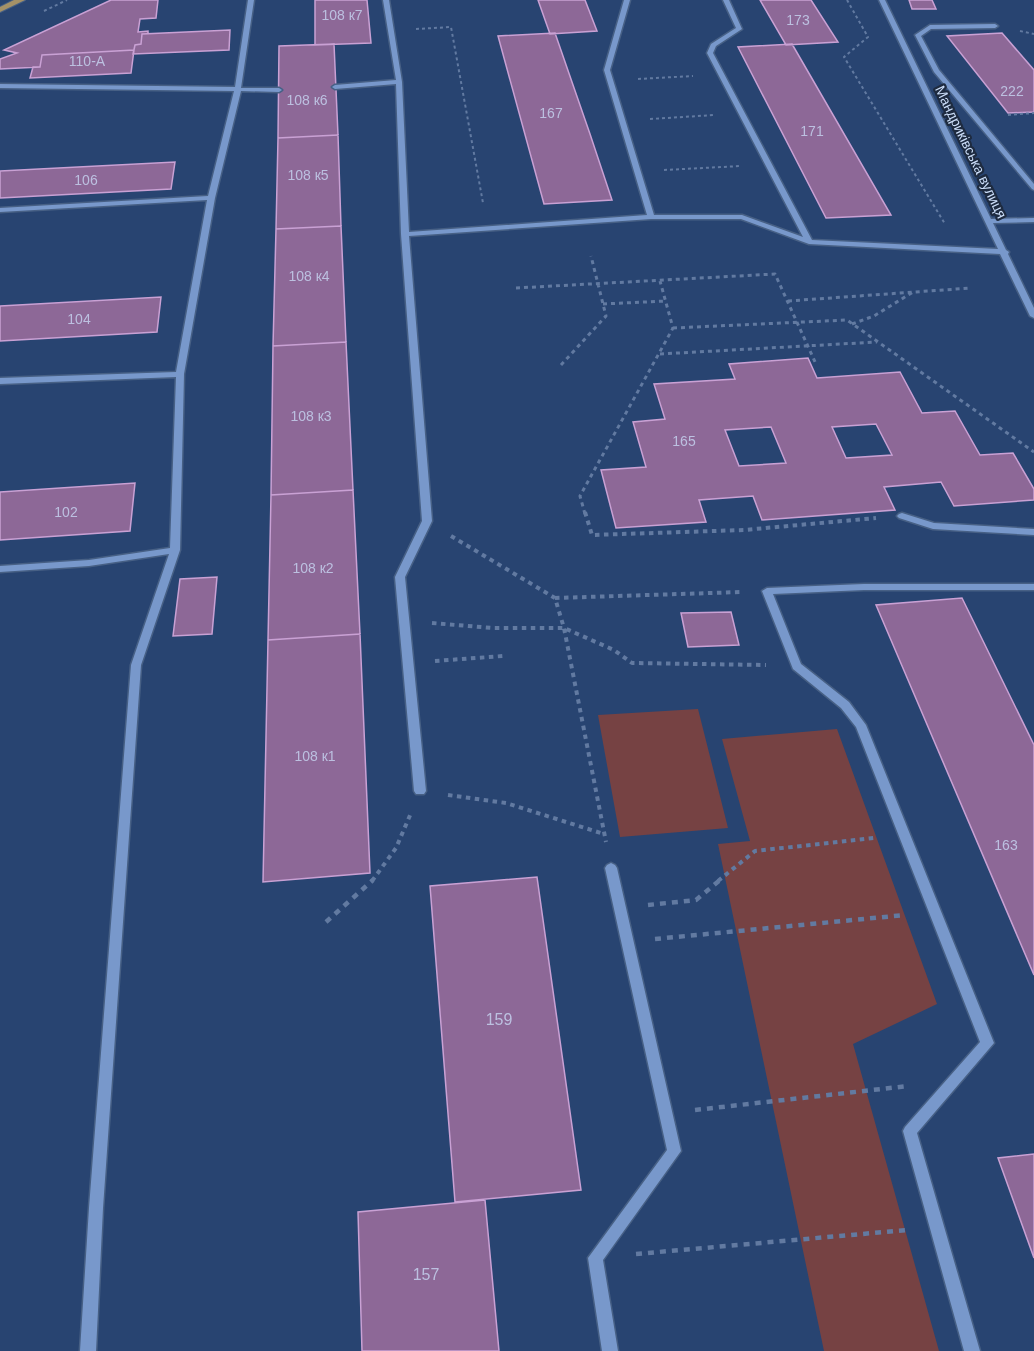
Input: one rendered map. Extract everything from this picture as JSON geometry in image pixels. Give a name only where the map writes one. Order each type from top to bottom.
[{"type":"main road","points":[[0,9],[21,0]]},
{"type":"street","points":[[88,1351],[96,1196],[136,665],[175,550],[180,374],[211,198],[238,89],[251,0]]},
{"type":"street","points":[[386,0],[399,82],[405,234],[427,521],[400,577],[420,790]]},
{"type":"street","points":[[627,0],[607,70],[651,217]]},
{"type":"street","points":[[726,0],[739,29],[710,49],[809,243]]},
{"type":"street","name":"Мандриківська вулиця","points":[[882,0],[1034,316]]},
{"type":"street","points":[[995,26],[930,27],[918,35],[936,71],[1034,188]]},
{"type":"street","points":[[335,87],[399,82]]},
{"type":"street","points":[[0,86],[279,90]]},
{"type":"street","points":[[0,210],[211,198]]},
{"type":"street","points":[[405,234],[651,217],[742,217],[809,243],[960,248],[1005,252]]},
{"type":"street","points":[[990,221],[1034,220]]},
{"type":"street","points":[[0,381],[180,374]]},
{"type":"street","points":[[902,516],[933,526],[1034,532]]},
{"type":"street","points":[[0,569],[89,562],[175,550]]},
{"type":"street","points":[[972,1351],[910,1131],[987,1043],[861,725],[845,705],[797,666],[767,591],[864,587],[1034,587]]},
{"type":"street","points":[[610,1351],[595,1258],[674,1151],[611,868]]},
{"type":"path","points":[[847,0],[868,37],[844,57],[960,248]]},
{"type":"path","points":[[391,30],[451,27],[487,228]]},
{"type":"path","points":[[610,80],[721,74]]},
{"type":"path","points":[[622,120],[742,114]]},
{"type":"path","points":[[638,172],[768,165]]},
{"type":"path","points":[[561,365],[606,316],[591,256]]},
{"type":"path","points":[[516,288],[775,274],[816,363]]},
{"type":"path","points":[[660,280],[674,328],[580,496],[592,535],[744,530],[902,516]]},
{"type":"path","points":[[788,301],[971,288]]},
{"type":"path","points":[[852,324],[874,316],[913,292]]},
{"type":"path","points":[[603,304],[666,301]]},
{"type":"path","points":[[674,328],[847,320],[1034,452]]},
{"type":"path","points":[[659,354],[715,349],[878,342]]},
{"type":"path","points":[[427,521],[555,598],[767,591]]},
{"type":"path","points":[[555,598],[564,628],[611,868]]},
{"type":"path","points":[[404,621],[492,627],[564,628],[614,650],[632,663],[797,666]]},
{"type":"path","points":[[407,663],[503,656]]},
{"type":"path","points":[[326,922],[362,894],[399,847],[420,790],[506,803],[604,834]]},
{"type":"path","points":[[620,908],[696,900],[755,851],[905,834]]},
{"type":"path","points":[[628,942],[935,912]]},
{"type":"path","points":[[666,1114],[953,1081]]},
{"type":"path","points":[[595,1258],[938,1227]]},
{"type":"shaded area","points":[[698,709],[728,828],[620,837],[598,715]]},
{"type":"shaded area","points":[[837,729],[937,1004],[853,1044],[939,1351],[824,1351],[718,844],[750,841],[722,739]]},
{"type":"building","points":[[111,0],[158,0],[156,18],[140,19],[138,32],[148,31],[148,34],[142,34],[141,44],[135,45],[134,50],[42,55],[40,67],[0,69],[0,59],[17,53],[4,50]]},
{"type":"building","points":[[315,0],[367,0],[371,43],[315,45]]},
{"type":"building","points":[[538,0],[585,0],[597,31],[550,34]]},
{"type":"building","points":[[760,0],[811,0],[838,42],[786,45]]},
{"type":"building","points":[[909,0],[932,0],[936,9],[912,9]]},
{"type":"building","points":[[230,30],[229,50],[133,54],[135,45],[141,44],[142,34]]},
{"type":"building","points":[[555,33],[612,200],[544,204],[498,36]]},
{"type":"building","points":[[1002,33],[1034,70],[1034,112],[1008,113],[947,36]]},
{"type":"building","points":[[334,44],[338,135],[278,138],[279,46]]},
{"type":"building","points":[[792,44],[891,215],[826,218],[738,47]]},
{"type":"building","points":[[134,50],[131,73],[30,78],[33,67],[40,67],[42,55]]},
{"type":"building","points":[[338,135],[341,226],[276,229],[278,138]]},
{"type":"building","points":[[175,162],[171,189],[0,198],[0,171]]},
{"type":"building","points":[[341,226],[346,342],[273,346],[276,229]]},
{"type":"building","points":[[161,297],[157,332],[0,341],[0,306]]},
{"type":"building","points":[[346,342],[353,490],[271,495],[273,346]]},
{"type":"building","points":[[808,358],[817,378],[900,372],[922,413],[955,411],[980,455],[1013,453],[1034,489],[1034,500],[954,506],[941,482],[884,487],[895,510],[762,520],[753,496],[699,500],[706,522],[616,528],[601,470],[646,467],[633,422],[665,419],[654,384],[735,379],[729,364]],"holes":[[[876,424],[892,455],[846,458],[832,427]],[[771,427],[786,463],[739,466],[725,430]]]},
{"type":"building","points":[[135,483],[130,531],[0,540],[0,492]]},
{"type":"building","points":[[353,490],[360,634],[268,640],[271,495]]},
{"type":"building","points":[[217,577],[212,634],[173,636],[180,579]]},
{"type":"building","points":[[962,598],[1034,745],[1034,975],[876,605]]},
{"type":"building","points":[[731,612],[739,645],[688,647],[681,613]]},
{"type":"building","points":[[360,634],[370,873],[263,882],[268,640]]},
{"type":"building","points":[[537,877],[581,1190],[455,1202],[430,886]]},
{"type":"building","points":[[1034,1154],[1034,1258],[998,1158]]},
{"type":"building","points":[[485,1200],[499,1351],[362,1351],[358,1212]]}]
